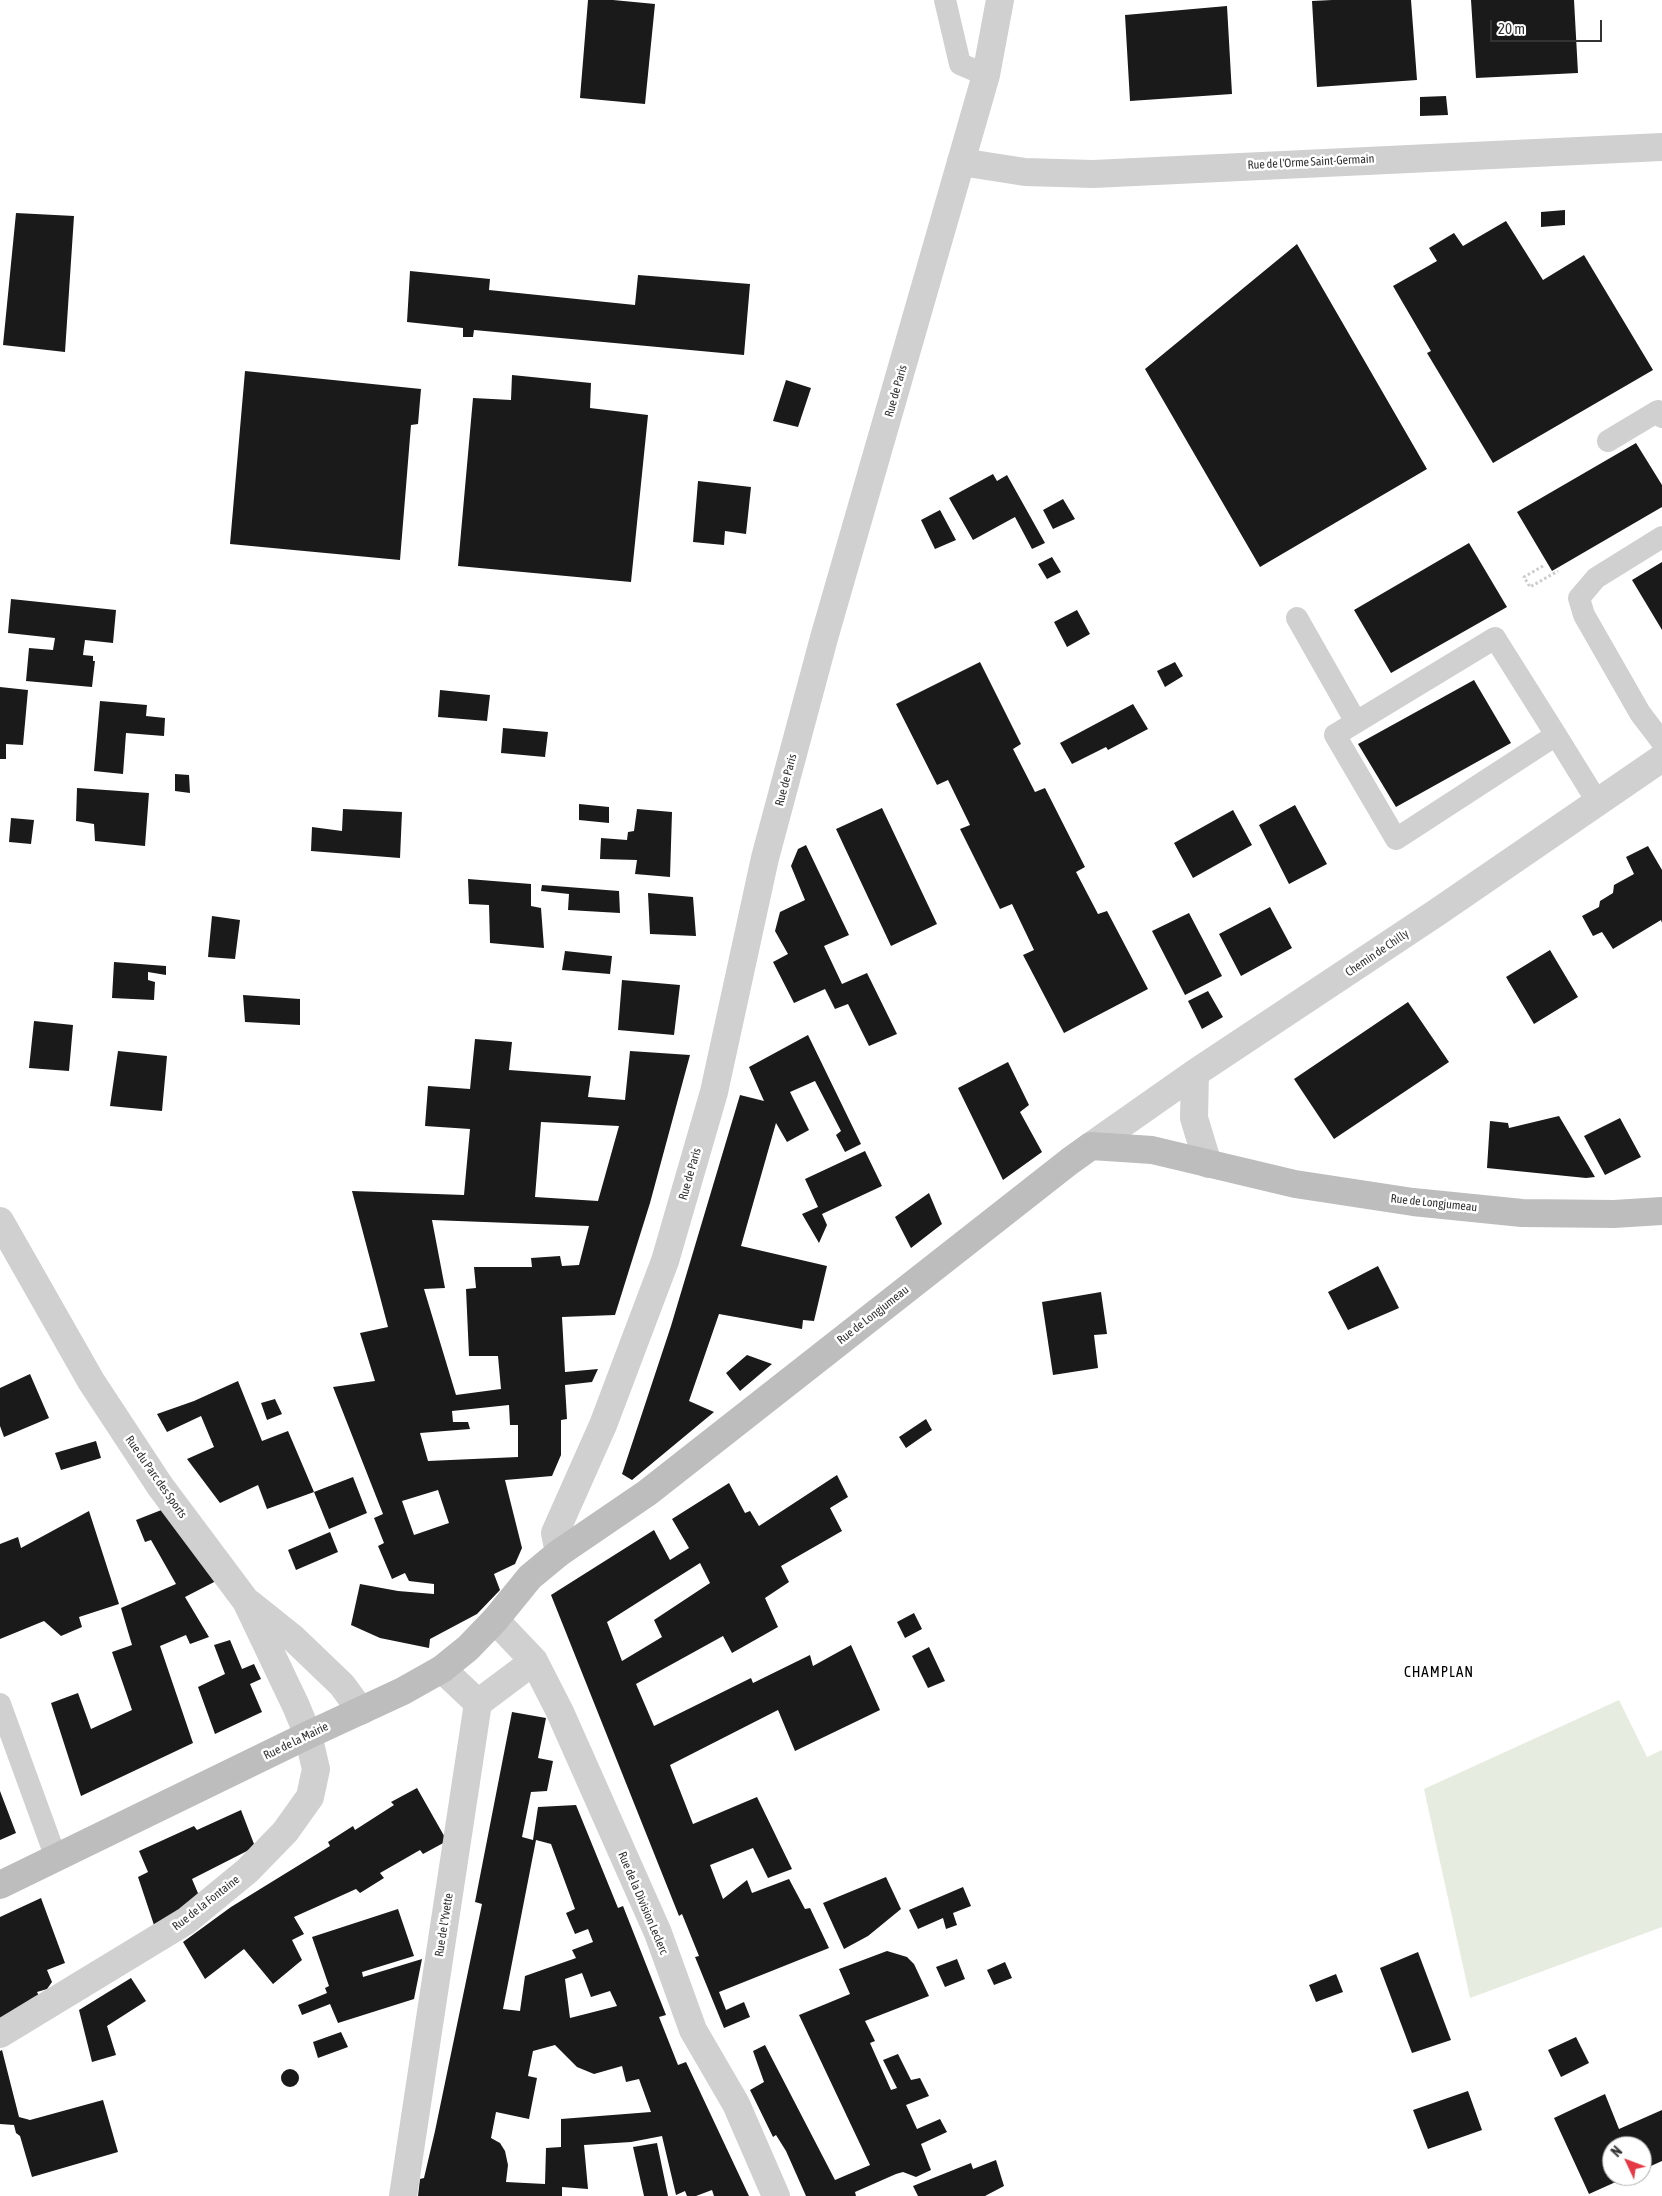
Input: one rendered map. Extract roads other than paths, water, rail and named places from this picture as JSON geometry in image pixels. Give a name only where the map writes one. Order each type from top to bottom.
[{"type":"main road","name":"Rue de Longjumeau","points":[[559,1553],[647,1493],[1091,1146],[1152,1150],[1295,1184],[1413,1202],[1522,1212],[1614,1214],[1662,1211]]},
{"type":"main road","name":"Rue de la Mairie","points":[[0,1885],[308,1735],[403,1692],[442,1669],[468,1648],[495,1620],[530,1577],[559,1553]]},
{"type":"street","name":"Rue de Paris","points":[[559,1553],[555,1533],[603,1425],[665,1261],[714,1092],[765,858],[824,638],[911,342],[986,75],[1000,0]]},
{"type":"street","name":"Rue de l'Orme Saint-Germain","points":[[961,162],[1025,172],[1093,174],[1662,147]]},
{"type":"street","name":"Chemin de Chilly","points":[[1091,1146],[1195,1073],[1598,803],[1662,758]]},
{"type":"street","points":[[1195,1073],[1194,1118],[1208,1164]]},
{"type":"street","name":"Rue du Parc des Sports","points":[[0,1220],[96,1389],[160,1486],[246,1601],[308,1735]]},
{"type":"street","points":[[246,1601],[294,1639],[342,1685],[360,1711]]},
{"type":"street","name":"Rue de la Division Leclerc","points":[[495,1620],[534,1661],[560,1712],[658,1933],[693,2030],[736,2104],[776,2196]]},
{"type":"street","points":[[442,1669],[478,1703],[534,1661]]},
{"type":"street","name":"Rue de l'Yvette","points":[[403,2196],[478,1703]]},
{"type":"street","name":"Rue de la Fontaine","points":[[0,2034],[186,1921],[247,1871],[285,1832],[310,1797],[316,1769],[308,1735]]},
{"type":"lane","points":[[945,0],[960,64],[986,75]]},
{"type":"lane","points":[[1608,441],[1658,411],[1662,417]]},
{"type":"lane","points":[[1662,537],[1596,578],[1579,598],[1584,615],[1640,713],[1662,742]]},
{"type":"lane","points":[[1297,618],[1356,722]]},
{"type":"lane","points":[[1556,735],[1396,839],[1335,735],[1494,638],[1556,735],[1598,803]]},
{"type":"lane","points":[[0,1704],[56,1858]]},
{"type":"district","name":"CHAMPLAN","points":[[1439,1672]]}]
